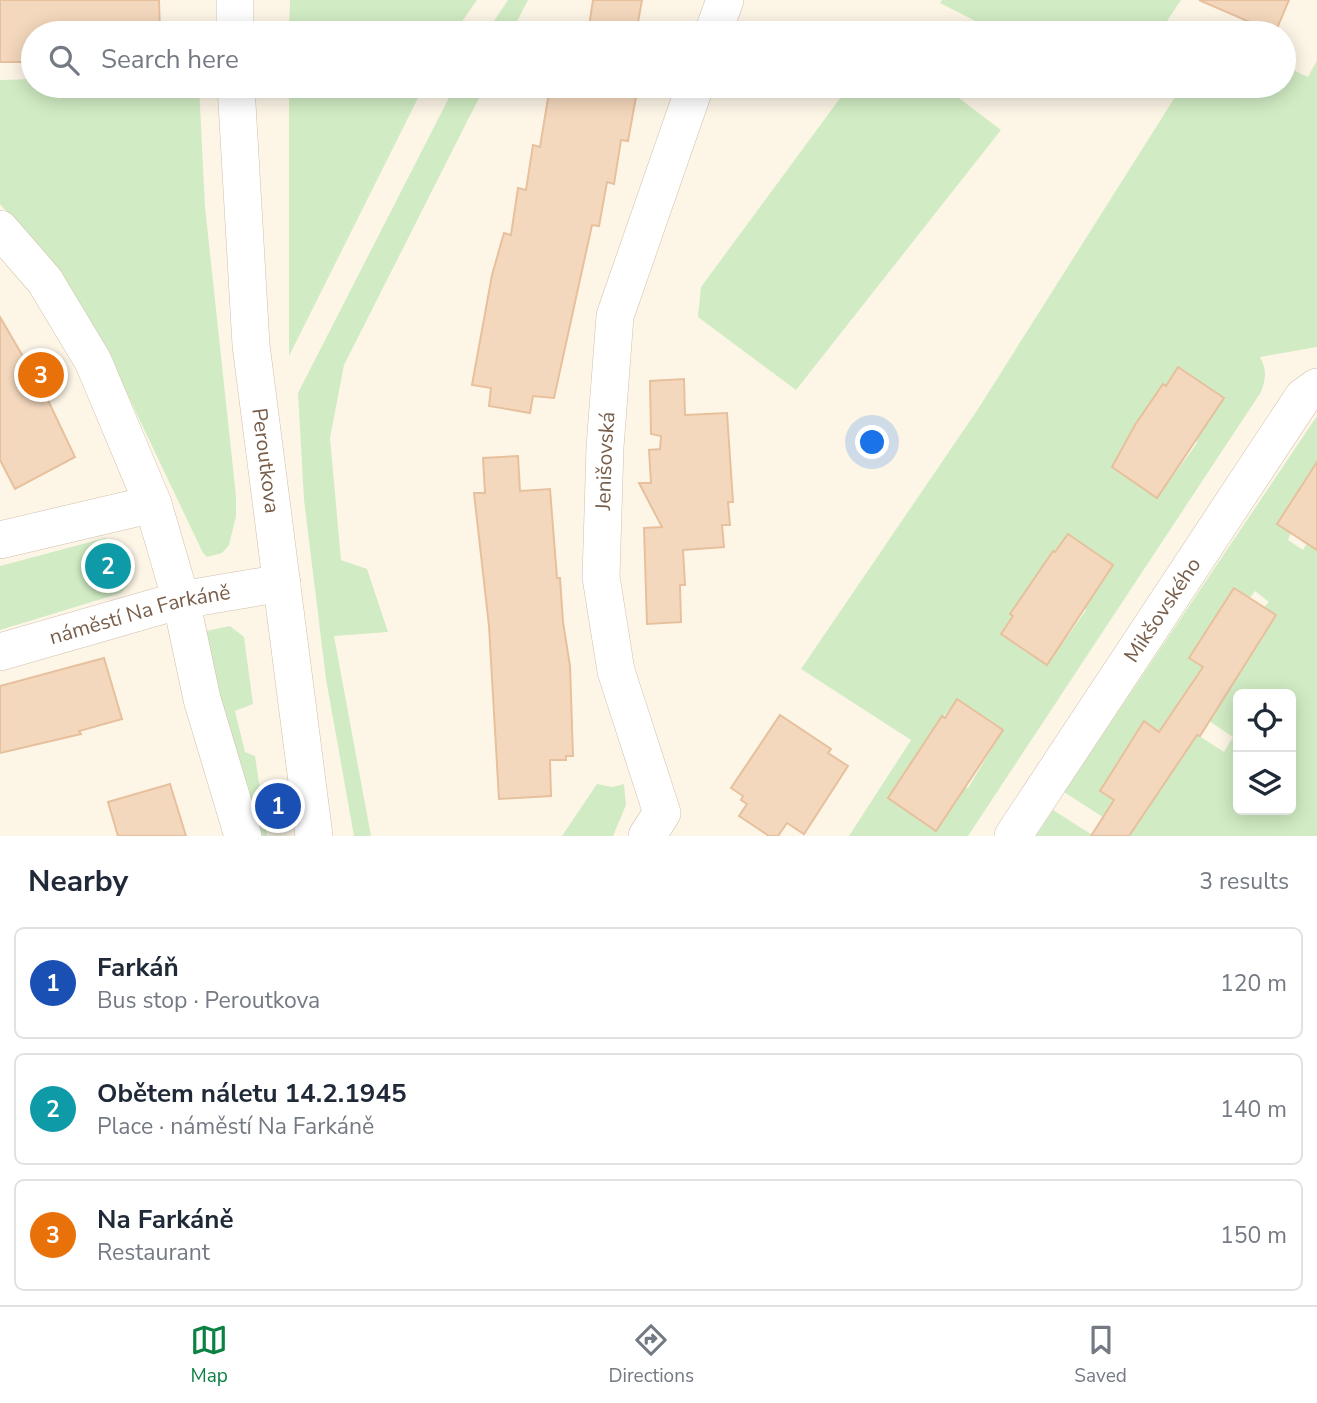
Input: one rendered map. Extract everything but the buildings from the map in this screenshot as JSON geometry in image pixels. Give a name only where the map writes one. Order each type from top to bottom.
[{"type":"street","points":[[235,0],[235,21]]},
{"type":"street","points":[[717,21],[725,0]]},
{"type":"street","name":"Peroutkova","points":[[237,98],[251,345],[314,836]]},
{"type":"street","name":"Jenišovská","points":[[647,836],[662,813],[616,671],[601,577],[605,447],[615,316],[691,98]]},
{"type":"street","points":[[0,229],[45,281],[93,361],[153,504],[181,600],[202,699],[243,836]]},
{"type":"street","name":"Mikšovského","points":[[1013,836],[1303,397],[1317,387]]},
{"type":"street","points":[[0,540],[153,504]]},
{"type":"street","name":"náměstí Na Farkáně","points":[[0,652],[181,600],[282,583]]},
{"type":"green space","points":[[290,0],[477,0],[462,21],[289,21]]},
{"type":"green space","points":[[508,0],[528,0],[517,21],[494,21]]},
{"type":"green space","points":[[942,0],[1181,0],[1167,21],[975,21],[940,3]]},
{"type":"green space","points":[[1317,60],[1317,347],[1260,357],[1265,374],[1261,392],[968,836],[849,836],[911,740],[801,669],[978,409],[1174,98],[1296,98],[1296,72],[1308,77]],"holes":[[[1178,368],[1197,443],[1157,498],[1112,467],[1163,384],[1166,386]],[[1068,535],[1113,565],[1086,610],[1047,665],[1001,634],[1043,565]],[[957,700],[1003,730],[968,788],[965,787],[936,830],[891,800],[909,765],[912,766],[932,731]]]},
{"type":"green space","points":[[21,79],[21,98],[200,98],[205,207],[236,496],[236,516],[229,545],[222,553],[207,557],[203,553],[103,343],[59,273],[0,204],[0,80]]},
{"type":"green space","points":[[289,98],[418,98],[289,356]]},
{"type":"green space","points":[[449,98],[479,98],[344,365],[330,438],[341,560],[367,569],[388,632],[334,636],[371,836],[354,836],[326,679],[304,500],[298,393]]},
{"type":"green space","points":[[840,98],[959,98],[1001,130],[796,390],[698,317],[701,287]]},
{"type":"green space","points":[[1317,416],[1317,463],[1288,540],[1303,550],[1307,543],[1317,550],[1317,836],[1132,836],[1064,792]],"holes":[[[1234,588],[1250,598],[1255,591],[1269,602],[1204,668],[1189,657]],[[1219,706],[1209,721],[1233,737],[1224,752],[1196,734],[1115,801],[1100,791],[1144,722],[1159,732]]]},
{"type":"green space","points":[[105,538],[116,542],[128,585],[121,593],[0,630],[0,566]]},
{"type":"green space","points":[[230,626],[244,637],[253,704],[235,711],[245,752],[255,756],[267,836],[255,836],[201,632]]},
{"type":"green space","points":[[597,784],[613,787],[624,784],[626,805],[613,836],[562,836]]},
{"type":"green space","points":[[1053,810],[1094,836],[1036,836]]},
{"type":"place","name":"Na Farkáně","points":[[41,375]]},
{"type":"place","name":"Obětem náletu 14.2.1945","points":[[108,566]]},
{"type":"place","name":"Farkáň","points":[[278,806]]}]
